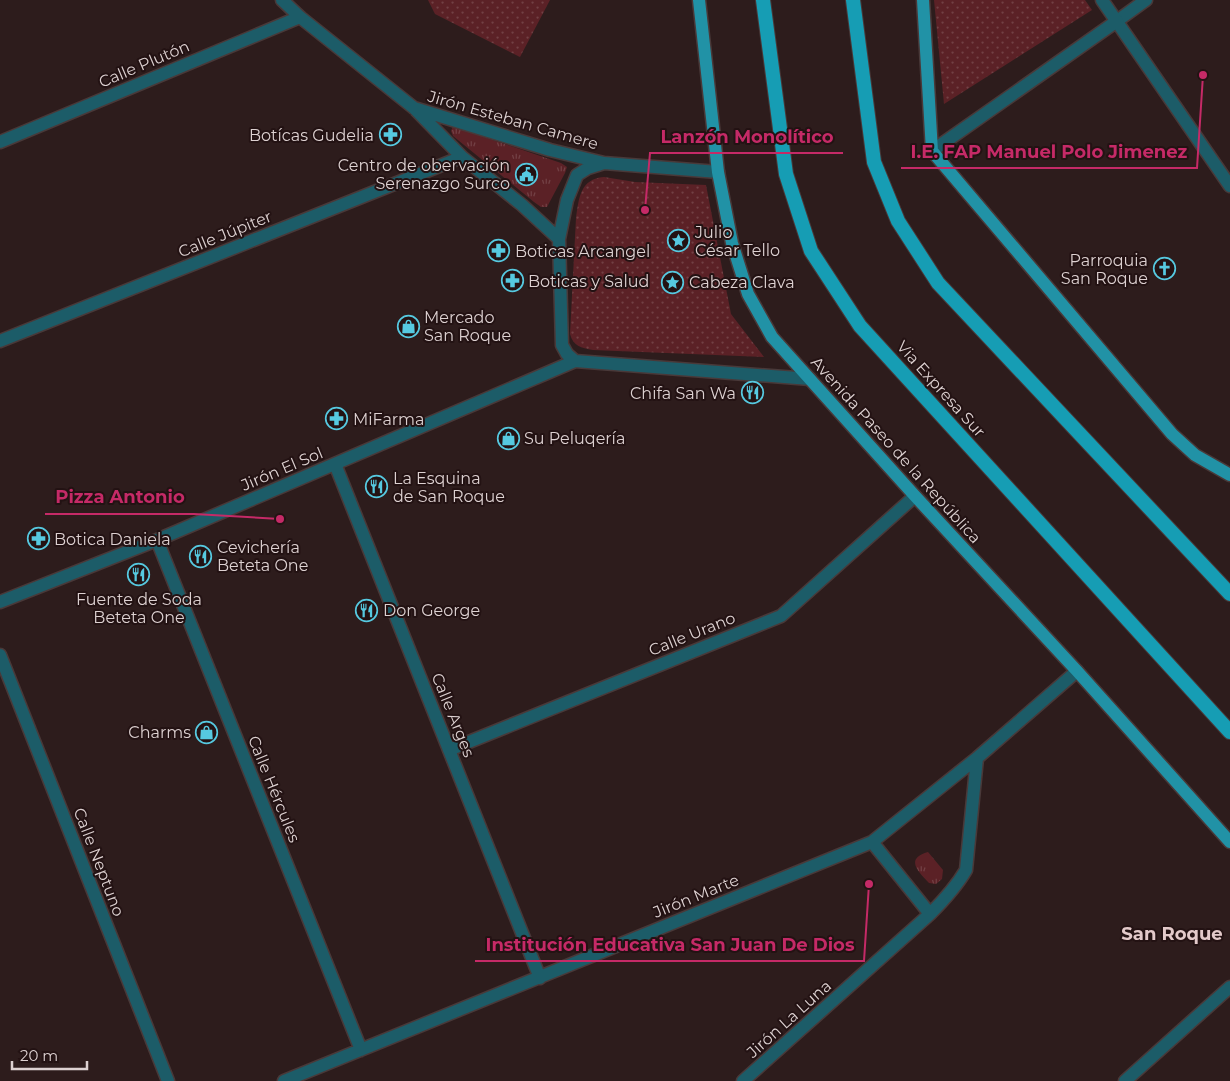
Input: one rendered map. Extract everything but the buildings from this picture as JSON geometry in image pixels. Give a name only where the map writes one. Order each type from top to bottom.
[{"type":"highway","name":"Via Expresa Sur","points":[[763,0],[786,174],[811,251],[860,326],[1230,732]]},
{"type":"highway","points":[[853,0],[874,162],[898,220],[938,283],[1230,594]]},
{"type":"main road","name":"Avenida Paseo de la República","points":[[699,0],[718,172],[732,242],[748,294],[772,337],[915,496],[1077,671],[1230,842]]},
{"type":"main road","points":[[923,0],[932,151],[1172,434],[1195,456],[1230,475]]},
{"type":"street","name":"Jirón Esteban Camere","points":[[282,0],[300,17],[414,108],[462,157],[522,205],[559,239]]},
{"type":"street","points":[[1102,0],[1230,186]]},
{"type":"street","points":[[932,151],[1146,0]]},
{"type":"street","name":"Calle Plutón","points":[[0,142],[300,17]]},
{"type":"street","name":"Jirón Esteban Camere","points":[[414,108],[550,150],[604,163],[718,172]]},
{"type":"street","name":"Calle Júpiter","points":[[0,341],[462,157]]},
{"type":"street","points":[[604,163],[588,168],[577,175],[566,200],[559,239],[562,345],[567,354],[575,361],[810,379]]},
{"type":"street","name":"Jirón El Sol","points":[[0,602],[157,540],[575,361]]},
{"type":"street","name":"Calle Arges","points":[[335,464],[540,978]]},
{"type":"street","name":"Calle Urano","points":[[449,750],[781,616],[915,496]]},
{"type":"street","name":"Calle Hércules","points":[[157,540],[361,1050]]},
{"type":"street","name":"Calle Neptuno","points":[[0,655],[168,1081]]},
{"type":"street","name":"Jirón Marte","points":[[284,1081],[872,842],[977,758],[1077,671]]},
{"type":"street","name":"Jirón La Luna","points":[[744,1081],[948,896],[966,870],[977,758]]},
{"type":"street","points":[[872,842],[930,914]]},
{"type":"street","points":[[1129,1080],[1230,987]]},
{"type":"green space","points":[[428,0],[550,0],[520,57],[435,14]]},
{"type":"green space","points":[[934,0],[1085,0],[1092,10],[944,104]]},
{"type":"green space","points":[[453,126],[464,128],[484,137],[561,163],[567,167],[547,207],[541,207],[534,202],[453,136],[451,131]]},
{"type":"green space","points":[[604,177],[635,182],[706,185],[731,314],[764,357],[593,350],[575,344],[570,334],[578,203],[582,191],[590,181]]},
{"type":"green space","points":[[928,852],[943,870],[942,879],[936,884],[929,883],[918,870],[915,862],[917,858]]},
{"type":"place","name":"I.E. FAP Manuel Polo Jimenez","points":[[1203,75]]},
{"type":"place","name":"Botícas Gudelia","points":[[390,135]]},
{"type":"place","name":"Centro de obervación Serenazgo Surco","points":[[526,174]]},
{"type":"place","name":"Lanzón Monolítico","points":[[645,210]]},
{"type":"place","name":"Julio César Tello","points":[[679,241]]},
{"type":"place","name":"Boticas Arcangel","points":[[499,251]]},
{"type":"place","name":"Parroquia San Roque","points":[[1164,269]]},
{"type":"place","name":"Boticas y Salud","points":[[512,281]]},
{"type":"place","name":"Cabeza Clava","points":[[673,282]]},
{"type":"place","name":"Mercado San Roque","points":[[408,326]]},
{"type":"place","name":"Chifa San Wa","points":[[752,393]]},
{"type":"place","name":"MiFarma","points":[[337,419]]},
{"type":"place","name":"Su Peluqería","points":[[508,438]]},
{"type":"place","name":"La Esquina de San Roque","points":[[377,487]]},
{"type":"place","name":"Pizza Antonio","points":[[280,519]]},
{"type":"place","name":"Botica Daniela","points":[[38,539]]},
{"type":"place","name":"Cevichería Beteta One","points":[[201,556]]},
{"type":"place","name":"Fuente de Soda Beteta One","points":[[139,575]]},
{"type":"place","name":"Don George","points":[[367,610]]},
{"type":"place","name":"Charms","points":[[207,732]]},
{"type":"place","name":"Institución Educativa San Juan De Dios","points":[[869,884]]},
{"type":"district","name":"San Roque","points":[[1172,934]]}]
